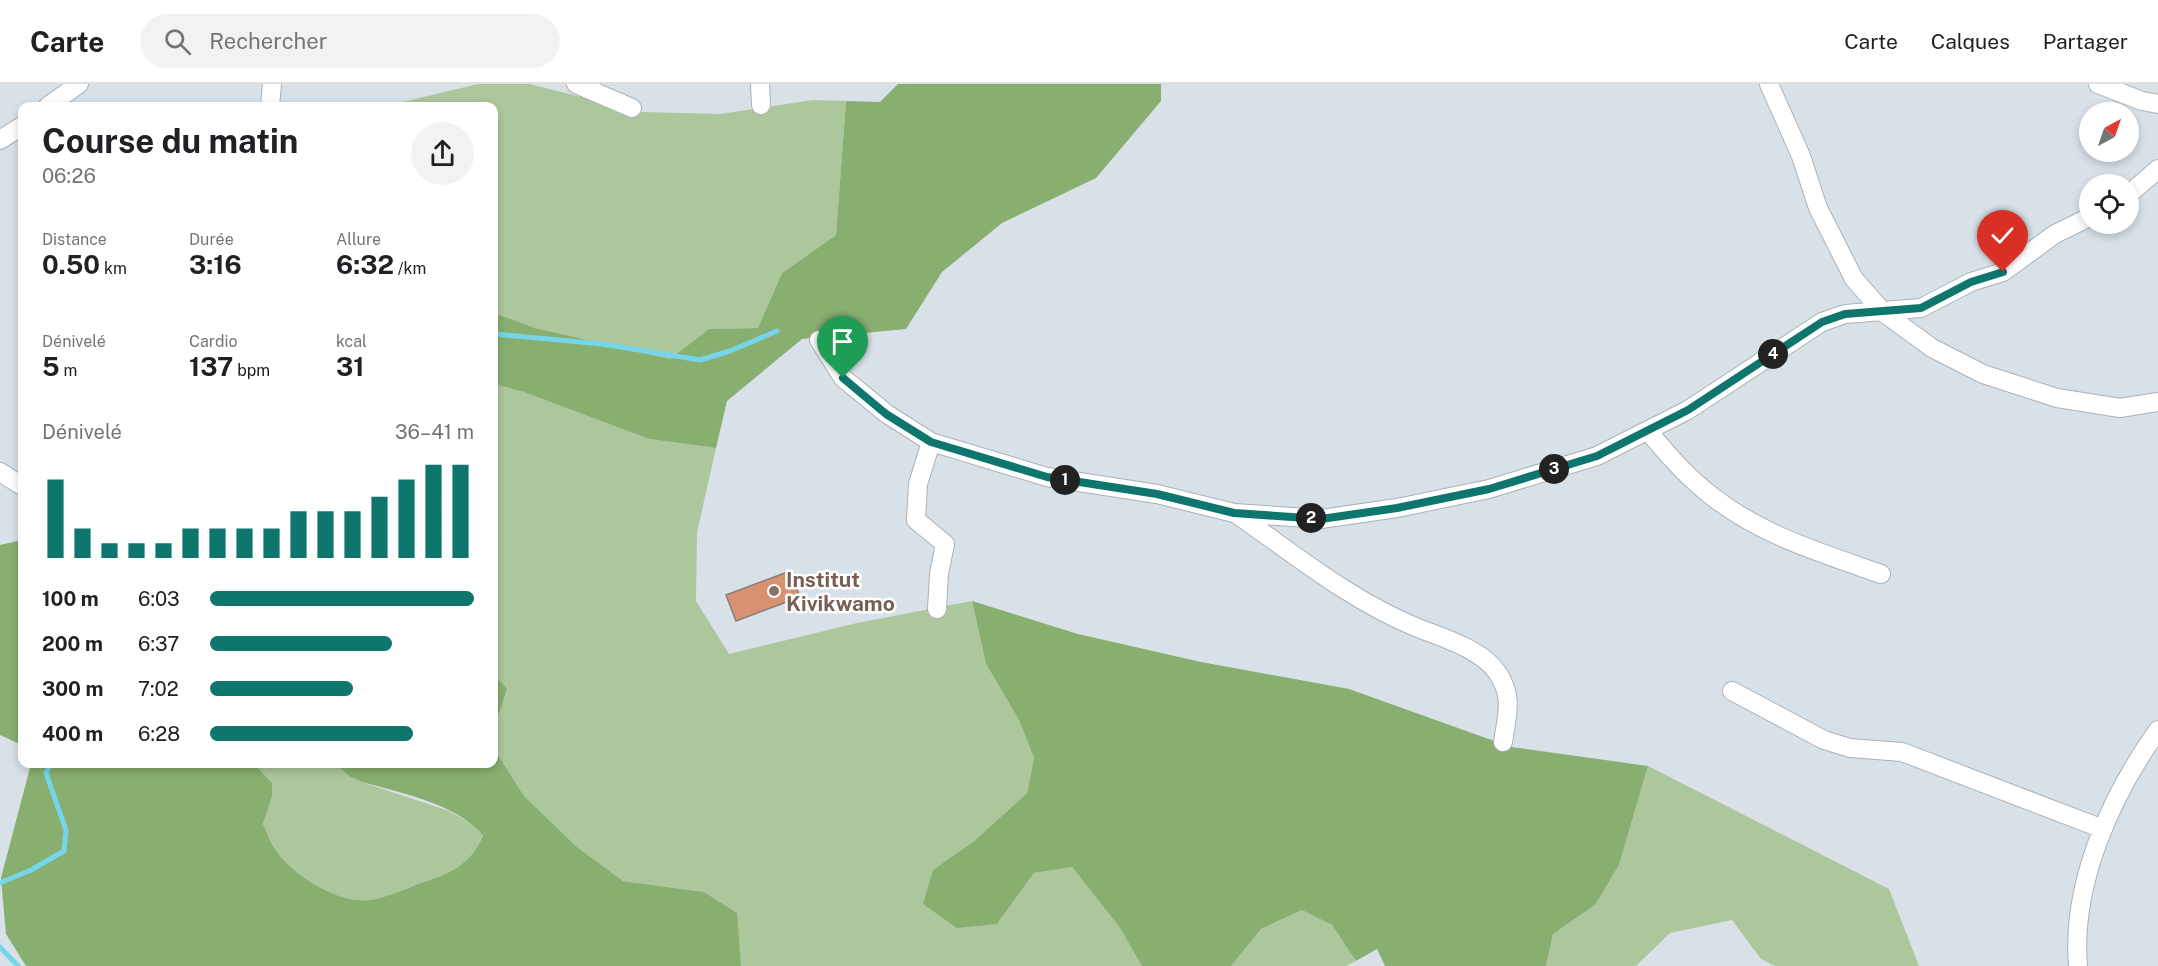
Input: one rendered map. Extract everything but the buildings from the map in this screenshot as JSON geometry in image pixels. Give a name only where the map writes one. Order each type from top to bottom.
[{"type":"street","points":[[54,102],[79,84]]},
{"type":"street","points":[[270,102],[272,84]]},
{"type":"street","points":[[576,84],[632,108]]},
{"type":"street","points":[[760,84],[761,105]]},
{"type":"street","points":[[1769,84],[1801,156],[1818,208],[1854,279],[1884,313],[1932,348],[1983,374],[2057,398],[2110,407],[2120,408],[2158,402]]},
{"type":"street","points":[[2098,84],[2142,101],[2158,104]]},
{"type":"street","points":[[0,140],[18,129]]},
{"type":"street","points":[[2139,185],[2158,168]]},
{"type":"street","points":[[819,340],[843,378],[886,414],[931,442],[1047,477],[1157,494],[1234,513],[1321,519],[1489,489],[1597,456],[1688,410],[1822,322],[1845,314],[1884,313],[1921,308],[1971,282],[2003,272],[2055,234],[2079,222]]},
{"type":"street","points":[[1648,431],[1679,468],[1714,499],[1802,546],[1881,574]]},
{"type":"street","points":[[931,442],[918,484],[916,520],[945,544],[939,574],[937,609]]},
{"type":"street","points":[[0,472],[18,483]]},
{"type":"street","points":[[1234,513],[1346,591],[1416,627],[1462,644],[1496,671],[1510,699],[1503,742]]},
{"type":"street","points":[[1732,691],[1824,740],[1850,748],[1902,752],[2103,829]]},
{"type":"street","points":[[2078,966],[2075,936],[2083,883],[2103,829],[2144,749],[2158,730]]},
{"type":"green space","points":[[478,84],[529,84],[642,112],[720,114],[813,100],[846,101],[836,235],[782,273],[758,328],[709,329],[669,360],[535,328],[498,314],[498,102],[403,102]]},
{"type":"green space","points":[[898,84],[1161,84],[1161,101],[1096,178],[1002,223],[942,272],[906,329],[802,339],[727,401],[716,448],[649,439],[524,392],[498,385],[498,314],[535,328],[670,359],[709,329],[758,328],[782,273],[836,235],[846,101],[880,102]]},
{"type":"green space","points":[[498,385],[524,392],[649,439],[716,448],[697,532],[696,601],[729,654],[857,623],[972,601],[986,664],[1019,720],[1034,758],[1027,793],[973,842],[934,870],[997,924],[1034,873],[1072,867],[1120,926],[1142,966],[741,966],[736,913],[704,892],[623,881],[577,847],[524,796],[498,755],[498,718],[507,690],[498,680]]},
{"type":"green space","points":[[18,541],[18,743],[0,735],[0,545]]},
{"type":"green space","points":[[972,601],[1078,634],[1201,662],[1349,689],[1511,747],[1648,766],[1619,865],[1595,905],[1553,934],[1546,966],[1385,966],[1377,949],[1356,961],[1332,925],[1302,910],[1261,929],[1231,966],[1142,966],[1119,926],[1072,867],[1034,873],[997,924],[957,928],[923,904],[933,870],[973,842],[1027,793],[1034,758],[1019,720],[986,664]]},
{"type":"green space","points":[[498,679],[507,689],[498,717]]},
{"type":"green space","points":[[498,755],[524,796],[577,847],[623,881],[704,892],[737,913],[741,966],[26,966],[6,934],[1,878],[30,768],[258,768],[272,783],[272,797],[263,824],[273,846],[283,859],[304,878],[330,892],[357,900],[369,900],[389,895],[450,872],[466,861],[483,835],[471,824],[443,807],[349,776],[340,768],[498,768]]},
{"type":"green space","points":[[1648,766],[1889,889],[1919,966],[1775,966],[1761,959],[1732,920],[1670,933],[1636,966],[1546,966],[1553,934],[1595,905],[1619,865]]},
{"type":"green space","points":[[256,768],[342,768],[362,782],[449,811],[474,825],[483,834],[472,854],[451,872],[375,899],[357,900],[317,886],[304,878],[283,859],[275,849],[263,824],[272,797]]},
{"type":"green space","points":[[1302,910],[1332,925],[1356,961],[1346,966],[1231,966],[1261,929]]},
{"type":"waterway","points":[[498,334],[602,344],[700,360],[730,351],[777,331]]},
{"type":"waterway","points":[[0,883],[31,870],[64,851],[66,830],[46,773],[48,768]]},
{"type":"waterway","points":[[0,947],[18,966]]},
{"type":"place","name":"Institut Kivikwamo","points":[[774,591]]},
{"type":"route","points":[[843,378],[886,414],[931,442],[1047,477],[1157,494],[1234,513],[1321,519],[1397,508],[1489,489],[1597,456],[1688,410],[1822,322],[1845,314],[1884,313],[1921,308],[1971,282],[2003,272]]}]
